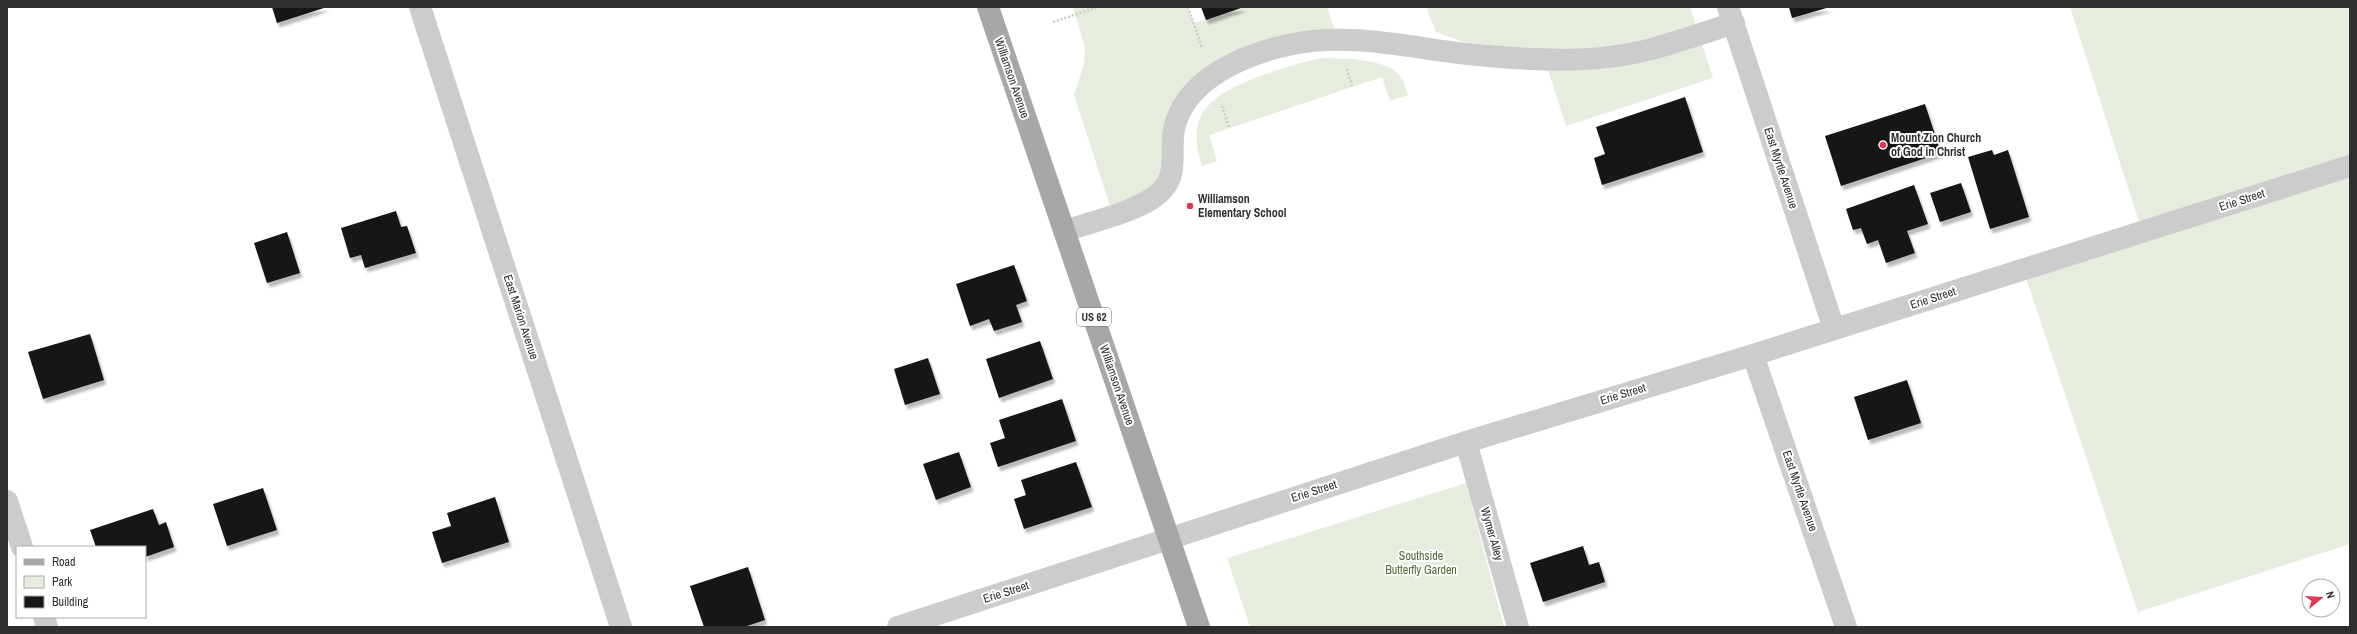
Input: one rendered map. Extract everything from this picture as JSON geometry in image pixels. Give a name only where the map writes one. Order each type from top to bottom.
[{"type":"main road","name":"Williamson Avenue","points":[[988,7],[1199,627]]},
{"type":"street","name":"East Marion Avenue","points":[[420,7],[621,627]]},
{"type":"street","points":[[1064,231],[1146,203],[1165,188],[1173,166],[1174,130],[1183,104],[1198,87],[1227,67],[1293,44],[1325,40],[1371,42],[1468,54],[1559,59],[1613,56],[1651,49],[1731,15]]},
{"type":"street","name":"East Myrtle Avenue","points":[[1731,15],[1834,329]]},
{"type":"street","name":"Erie Street","points":[[898,627],[1466,442],[1753,355],[2350,166]]},
{"type":"street","name":"East Myrtle Avenue","points":[[1753,355],[1846,627]]},
{"type":"street","name":"Wymer Alley","points":[[1466,442],[1518,627]]},
{"type":"street","points":[[7,502],[22,546]]},
{"type":"path","points":[[1053,22],[1098,7]]},
{"type":"green space","points":[[1073,7],[1188,7],[1194,23],[1245,7],[1327,7],[1338,41],[1325,40],[1198,87],[1165,189],[1113,215],[1074,95],[1084,64],[1085,48]]},
{"type":"green space","points":[[1426,7],[1690,7],[1713,78],[1566,126],[1542,51],[1464,42],[1436,32]]},
{"type":"green space","points":[[2070,7],[2348,7],[2350,14],[2350,544],[2138,612],[2023,269],[2142,231]]},
{"type":"green space","points":[[1322,58],[1362,60],[1391,68],[1401,78],[1408,95],[1390,101],[1382,77],[1209,135],[1217,161],[1202,166],[1197,146],[1197,130],[1201,116],[1209,105],[1220,95],[1249,80],[1294,65]]},
{"type":"green space","name":"Southside Butterfly Garden","points":[[1466,483],[1504,627],[1250,627],[1227,558]]},
{"type":"building","points":[[272,7],[327,7],[277,23]]},
{"type":"building","points":[[1201,7],[1244,7],[1206,20]]},
{"type":"building","points":[[1789,7],[1830,7],[1792,18]]},
{"type":"building","points":[[1685,97],[1703,152],[1602,185],[1594,158],[1605,154],[1596,127]]},
{"type":"building","name":"Mount Zion Church of God in Christ","points":[[1925,104],[1941,153],[1841,186],[1825,136]]},
{"type":"building","points":[[1992,150],[1994,155],[2008,150],[2029,217],[1990,229],[1968,157]]},
{"type":"building","points":[[1961,183],[1971,212],[1940,222],[1930,193]]},
{"type":"building","points":[[1914,185],[1928,224],[1907,231],[1915,253],[1886,263],[1878,240],[1867,244],[1861,228],[1853,230],[1846,209]]},
{"type":"building","points":[[396,211],[401,227],[407,226],[416,253],[365,268],[361,255],[350,258],[341,228]]},
{"type":"building","points":[[287,232],[300,273],[267,283],[254,243]]},
{"type":"building","points":[[1014,265],[1027,301],[1016,305],[1022,322],[994,331],[989,319],[970,326],[956,284]]},
{"type":"building","points":[[90,334],[104,380],[43,399],[28,352]]},
{"type":"building","points":[[1040,341],[1053,379],[999,398],[986,359]]},
{"type":"building","points":[[928,358],[940,394],[905,405],[894,369]]},
{"type":"building","points":[[1907,380],[1921,423],[1868,440],[1854,397]]},
{"type":"building","points":[[1062,399],[1076,441],[998,467],[990,443],[1005,438],[999,420]]},
{"type":"building","points":[[959,452],[971,487],[936,500],[923,464]]},
{"type":"building","points":[[1076,462],[1092,507],[1024,529],[1014,499],[1026,495],[1021,480]]},
{"type":"building","points":[[263,488],[277,530],[227,546],[213,504]]},
{"type":"building","points":[[495,497],[509,542],[442,563],[432,532],[451,526],[447,513]]},
{"type":"building","points":[[153,509],[159,525],[166,522],[174,547],[146,557],[146,546],[96,546],[90,530]]},
{"type":"building","points":[[1583,546],[1589,565],[1599,562],[1605,582],[1543,602],[1530,563]]},
{"type":"building","points":[[748,567],[765,620],[744,627],[704,627],[690,586]]},
{"type":"place","name":"Mount Zion Church of God in Christ","points":[[1883,145]]},
{"type":"place","name":"Williamson Elementary School","points":[[1190,206]]}]
